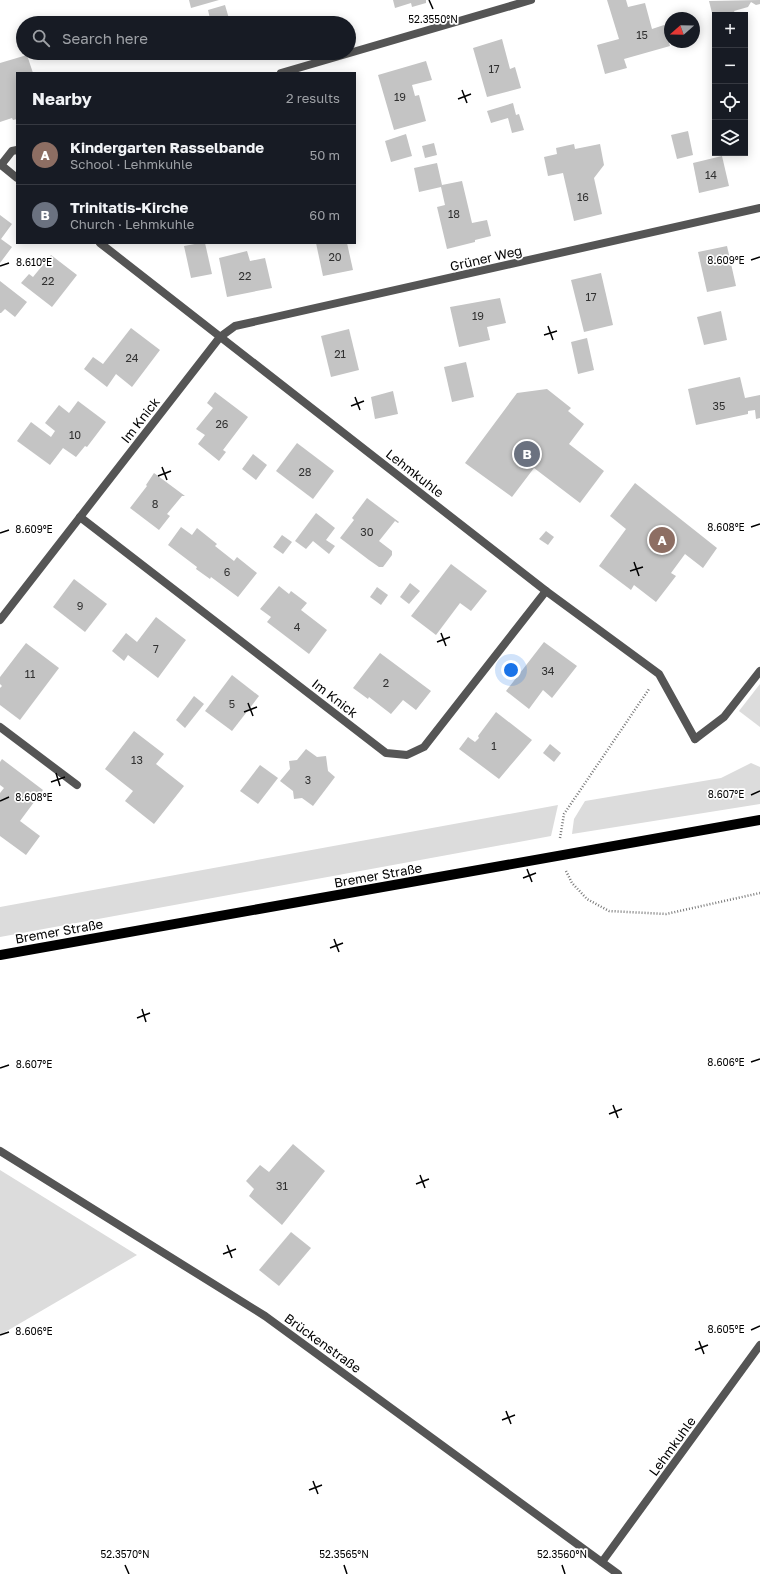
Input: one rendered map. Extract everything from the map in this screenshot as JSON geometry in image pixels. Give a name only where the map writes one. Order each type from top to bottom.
[{"type":"main road","name":"Bremer Straße","points":[[0,955],[760,820]]},
{"type":"street","points":[[356,51],[531,0]]},
{"type":"street","points":[[283,72],[325,60]]},
{"type":"street","points":[[16,150],[12,151],[0,165],[16,177]]},
{"type":"street","name":"Grüner Weg","points":[[220,337],[235,326],[760,208]]},
{"type":"street","name":"Lehmkuhle","points":[[101,244],[546,591],[659,674],[695,739],[724,717],[760,671]]},
{"type":"street","name":"Im Knick","points":[[0,620],[220,337]]},
{"type":"street","name":"Im Knick","points":[[80,517],[386,753],[406,755],[424,747],[546,591]]},
{"type":"street","points":[[0,727],[77,785]]},
{"type":"street","name":"Brückenstraße","points":[[0,1151],[265,1316],[618,1574]]},
{"type":"street","name":"Lehmkuhle","points":[[602,1562],[760,1345]]},
{"type":"path","points":[[582,786],[659,674]]},
{"type":"path","points":[[666,914],[760,893]]},
{"type":"shaded area","points":[[760,684],[760,727],[739,711]]},
{"type":"shaded area","points":[[751,763],[760,767],[760,804],[572,834],[574,819],[585,801],[721,778]]},
{"type":"shaded area","points":[[558,805],[551,836],[0,937],[0,907]]},
{"type":"shaded area","points":[[0,1170],[137,1255],[0,1335]]},
{"type":"building","points":[[189,0],[219,0],[191,8]]},
{"type":"building","points":[[393,0],[426,0],[426,3],[412,7],[411,3],[395,8]]},
{"type":"building","points":[[607,0],[626,0],[628,7],[645,3],[652,29],[664,25],[664,48],[624,59],[627,68],[605,74],[597,45],[619,39]]},
{"type":"building","points":[[760,0],[760,4],[756,5],[751,2],[748,7],[734,12],[712,13],[709,1]]},
{"type":"building","points":[[225,5],[228,16],[209,16],[208,10]]},
{"type":"building","points":[[502,39],[510,69],[515,67],[521,88],[487,97],[473,48]]},
{"type":"building","points":[[16,58],[16,60],[29,60],[33,72],[16,72],[16,119],[13,120],[12,118],[0,122],[0,63]]},
{"type":"building","points":[[426,61],[432,80],[412,85],[415,96],[419,95],[426,121],[394,130],[378,75]]},
{"type":"building","points":[[513,103],[516,115],[519,114],[524,130],[512,133],[508,118],[491,123],[487,111]]},
{"type":"building","points":[[688,131],[693,155],[677,159],[671,135]]},
{"type":"building","points":[[406,134],[412,156],[391,162],[385,141]]},
{"type":"building","points":[[434,143],[437,155],[425,158],[422,146]]},
{"type":"building","points":[[574,144],[575,149],[600,144],[604,165],[594,178],[602,214],[574,221],[563,173],[548,176],[544,157],[557,154],[556,148]]},
{"type":"building","points":[[722,156],[729,186],[699,193],[693,163]]},
{"type":"building","points":[[437,163],[442,185],[462,181],[472,223],[487,220],[491,236],[475,240],[475,242],[447,249],[437,207],[445,205],[441,187],[419,192],[414,168]]},
{"type":"building","points":[[0,215],[12,224],[1,239],[12,247],[0,263]]},
{"type":"building","points":[[205,244],[212,274],[191,278],[184,246]]},
{"type":"building","points":[[316,244],[347,244],[353,270],[323,276]]},
{"type":"building","points":[[727,246],[736,286],[707,292],[698,252]]},
{"type":"building","points":[[247,251],[250,261],[265,258],[272,288],[227,297],[219,258]]},
{"type":"building","points":[[51,255],[77,275],[52,307],[21,283],[29,274],[33,277]]},
{"type":"building","points":[[601,273],[613,325],[584,332],[571,280]]},
{"type":"building","points":[[0,281],[27,302],[15,317],[5,309],[0,313]]},
{"type":"building","points":[[500,298],[506,323],[487,327],[490,340],[459,347],[450,307]]},
{"type":"building","points":[[721,311],[727,340],[704,345],[697,317]]},
{"type":"building","points":[[131,328],[160,350],[132,387],[116,374],[107,387],[84,369],[93,357],[103,364]]},
{"type":"building","points":[[349,329],[359,370],[331,377],[321,336]]},
{"type":"building","points":[[587,338],[594,370],[578,374],[571,342]]},
{"type":"building","points":[[466,362],[474,397],[452,402],[444,367]]},
{"type":"building","points":[[740,377],[745,398],[760,395],[760,418],[756,419],[755,410],[748,411],[748,414],[696,425],[688,389]]},
{"type":"building","points":[[547,389],[571,408],[568,411],[584,424],[569,444],[604,471],[580,503],[534,468],[512,497],[465,463],[517,393]]},
{"type":"building","points":[[393,391],[398,414],[375,419],[371,397]]},
{"type":"building","points":[[215,392],[248,417],[223,450],[226,452],[219,461],[198,444],[205,435],[196,429],[213,408],[207,403]]},
{"type":"building","points":[[78,401],[106,422],[87,447],[85,446],[76,457],[63,448],[50,465],[17,441],[31,422],[51,437],[55,431],[45,423],[59,405],[69,413]]},
{"type":"building","points":[[297,443],[334,471],[313,499],[276,471]]},
{"type":"building","points":[[253,454],[267,465],[256,480],[242,469]]},
{"type":"building","points":[[154,473],[185,496],[182,496],[167,514],[170,516],[159,530],[130,508],[147,486],[146,485]]},
{"type":"building","points":[[635,483],[717,548],[703,568],[685,554],[671,573],[676,576],[656,602],[634,585],[631,590],[599,566],[626,529],[610,516]]},
{"type":"building","points":[[367,498],[399,522],[398,523],[395,521],[379,541],[392,551],[392,555],[383,567],[379,567],[340,538],[354,520],[352,518]]},
{"type":"building","points":[[316,513],[335,528],[326,540],[335,546],[329,554],[313,541],[306,549],[295,541]]},
{"type":"building","points":[[181,527],[192,535],[197,528],[217,544],[215,546],[234,561],[237,557],[257,573],[238,597],[211,577],[210,579],[196,569],[197,567],[168,545]]},
{"type":"building","points":[[546,531],[554,537],[548,545],[539,539]]},
{"type":"building","points":[[282,535],[292,542],[283,554],[273,547]]},
{"type":"building","points":[[451,564],[487,591],[471,611],[460,603],[436,635],[411,616]]},
{"type":"building","points":[[74,579],[107,604],[85,632],[53,607]]},
{"type":"building","points":[[410,583],[420,591],[409,604],[400,597]]},
{"type":"building","points":[[279,586],[289,594],[291,591],[307,603],[301,610],[327,630],[309,654],[267,622],[271,617],[260,609]]},
{"type":"building","points":[[377,587],[388,595],[381,605],[370,597]]},
{"type":"building","points":[[156,617],[186,640],[158,678],[128,655],[124,661],[112,651],[126,633],[137,642]]},
{"type":"building","points":[[544,642],[577,666],[552,698],[543,690],[529,709],[506,691]]},
{"type":"building","points":[[26,643],[59,668],[20,720],[0,705],[0,688],[2,686],[0,684],[0,677]]},
{"type":"building","points":[[380,653],[431,691],[416,710],[403,700],[391,714],[369,697],[368,699],[353,688]]},
{"type":"building","points":[[232,675],[259,696],[232,731],[205,711]]},
{"type":"building","points":[[194,696],[204,704],[185,728],[176,720]]},
{"type":"building","points":[[496,712],[532,740],[499,779],[459,749],[468,737],[475,742],[479,738],[478,736]]},
{"type":"building","points":[[134,731],[164,754],[156,764],[184,786],[154,824],[125,801],[133,791],[105,769]]},
{"type":"building","points":[[550,744],[561,753],[554,762],[543,753]]},
{"type":"building","points":[[306,749],[317,757],[326,756],[328,771],[335,777],[313,806],[302,798],[294,799],[293,791],[280,781],[290,769],[289,761],[297,760]]},
{"type":"building","points":[[2,759],[43,790],[20,821],[40,836],[26,855],[0,836],[0,793],[4,788],[0,785],[0,762]]},
{"type":"building","points":[[260,765],[278,778],[258,804],[240,791]]},
{"type":"building","points":[[293,1144],[325,1171],[282,1225],[249,1196],[254,1189],[246,1181],[260,1165],[269,1172]]},
{"type":"building","points":[[291,1232],[311,1248],[279,1286],[259,1270]]},
{"type":"place","name":"Trinitatis-Kirche","points":[[527,454]]},
{"type":"place","name":"Kindergarten Rasselbande","points":[[662,540]]}]
